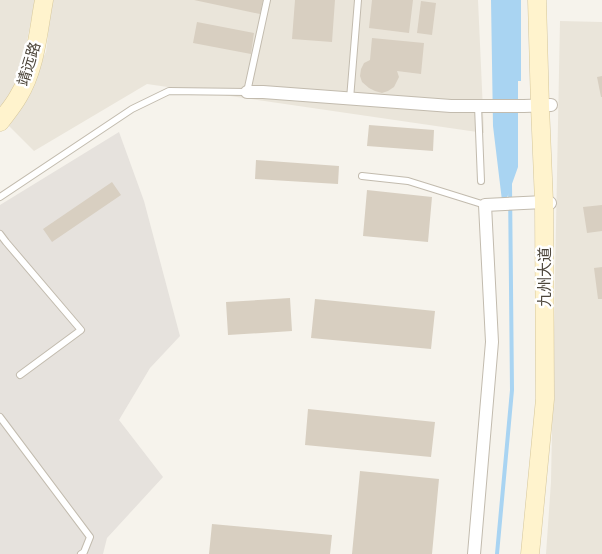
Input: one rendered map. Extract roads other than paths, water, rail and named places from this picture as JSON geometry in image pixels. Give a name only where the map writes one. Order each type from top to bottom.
[{"type":"main road","name":"靖远路","points":[[1,119],[18,97],[28,76],[34,55],[44,0]]},
{"type":"main road","name":"九州大道","points":[[530,554],[545,399],[548,203],[538,106],[537,0]]},
{"type":"main road","points":[[538,106],[548,0]]},
{"type":"main road","points":[[541,554],[551,456],[554,401],[548,203]]},
{"type":"street","points":[[247,92],[451,106],[538,106]]},
{"type":"street","points":[[474,554],[492,342],[486,205],[548,203]]},
{"type":"lane","points":[[0,197],[132,109],[169,91],[247,92],[267,0]]},
{"type":"lane","points":[[350,99],[358,0]]},
{"type":"lane","points":[[478,106],[482,181]]},
{"type":"lane","points":[[362,176],[408,181],[486,205]]},
{"type":"lane","points":[[0,234],[81,330],[20,375]]},
{"type":"lane","points":[[0,417],[90,537],[84,552],[81,554]]},
{"type":"water","points":[[491,0],[521,0],[521,81],[518,81],[518,167],[503,209],[493,126]]},
{"type":"waterway","points":[[497,554],[512,390],[510,184]]}]
